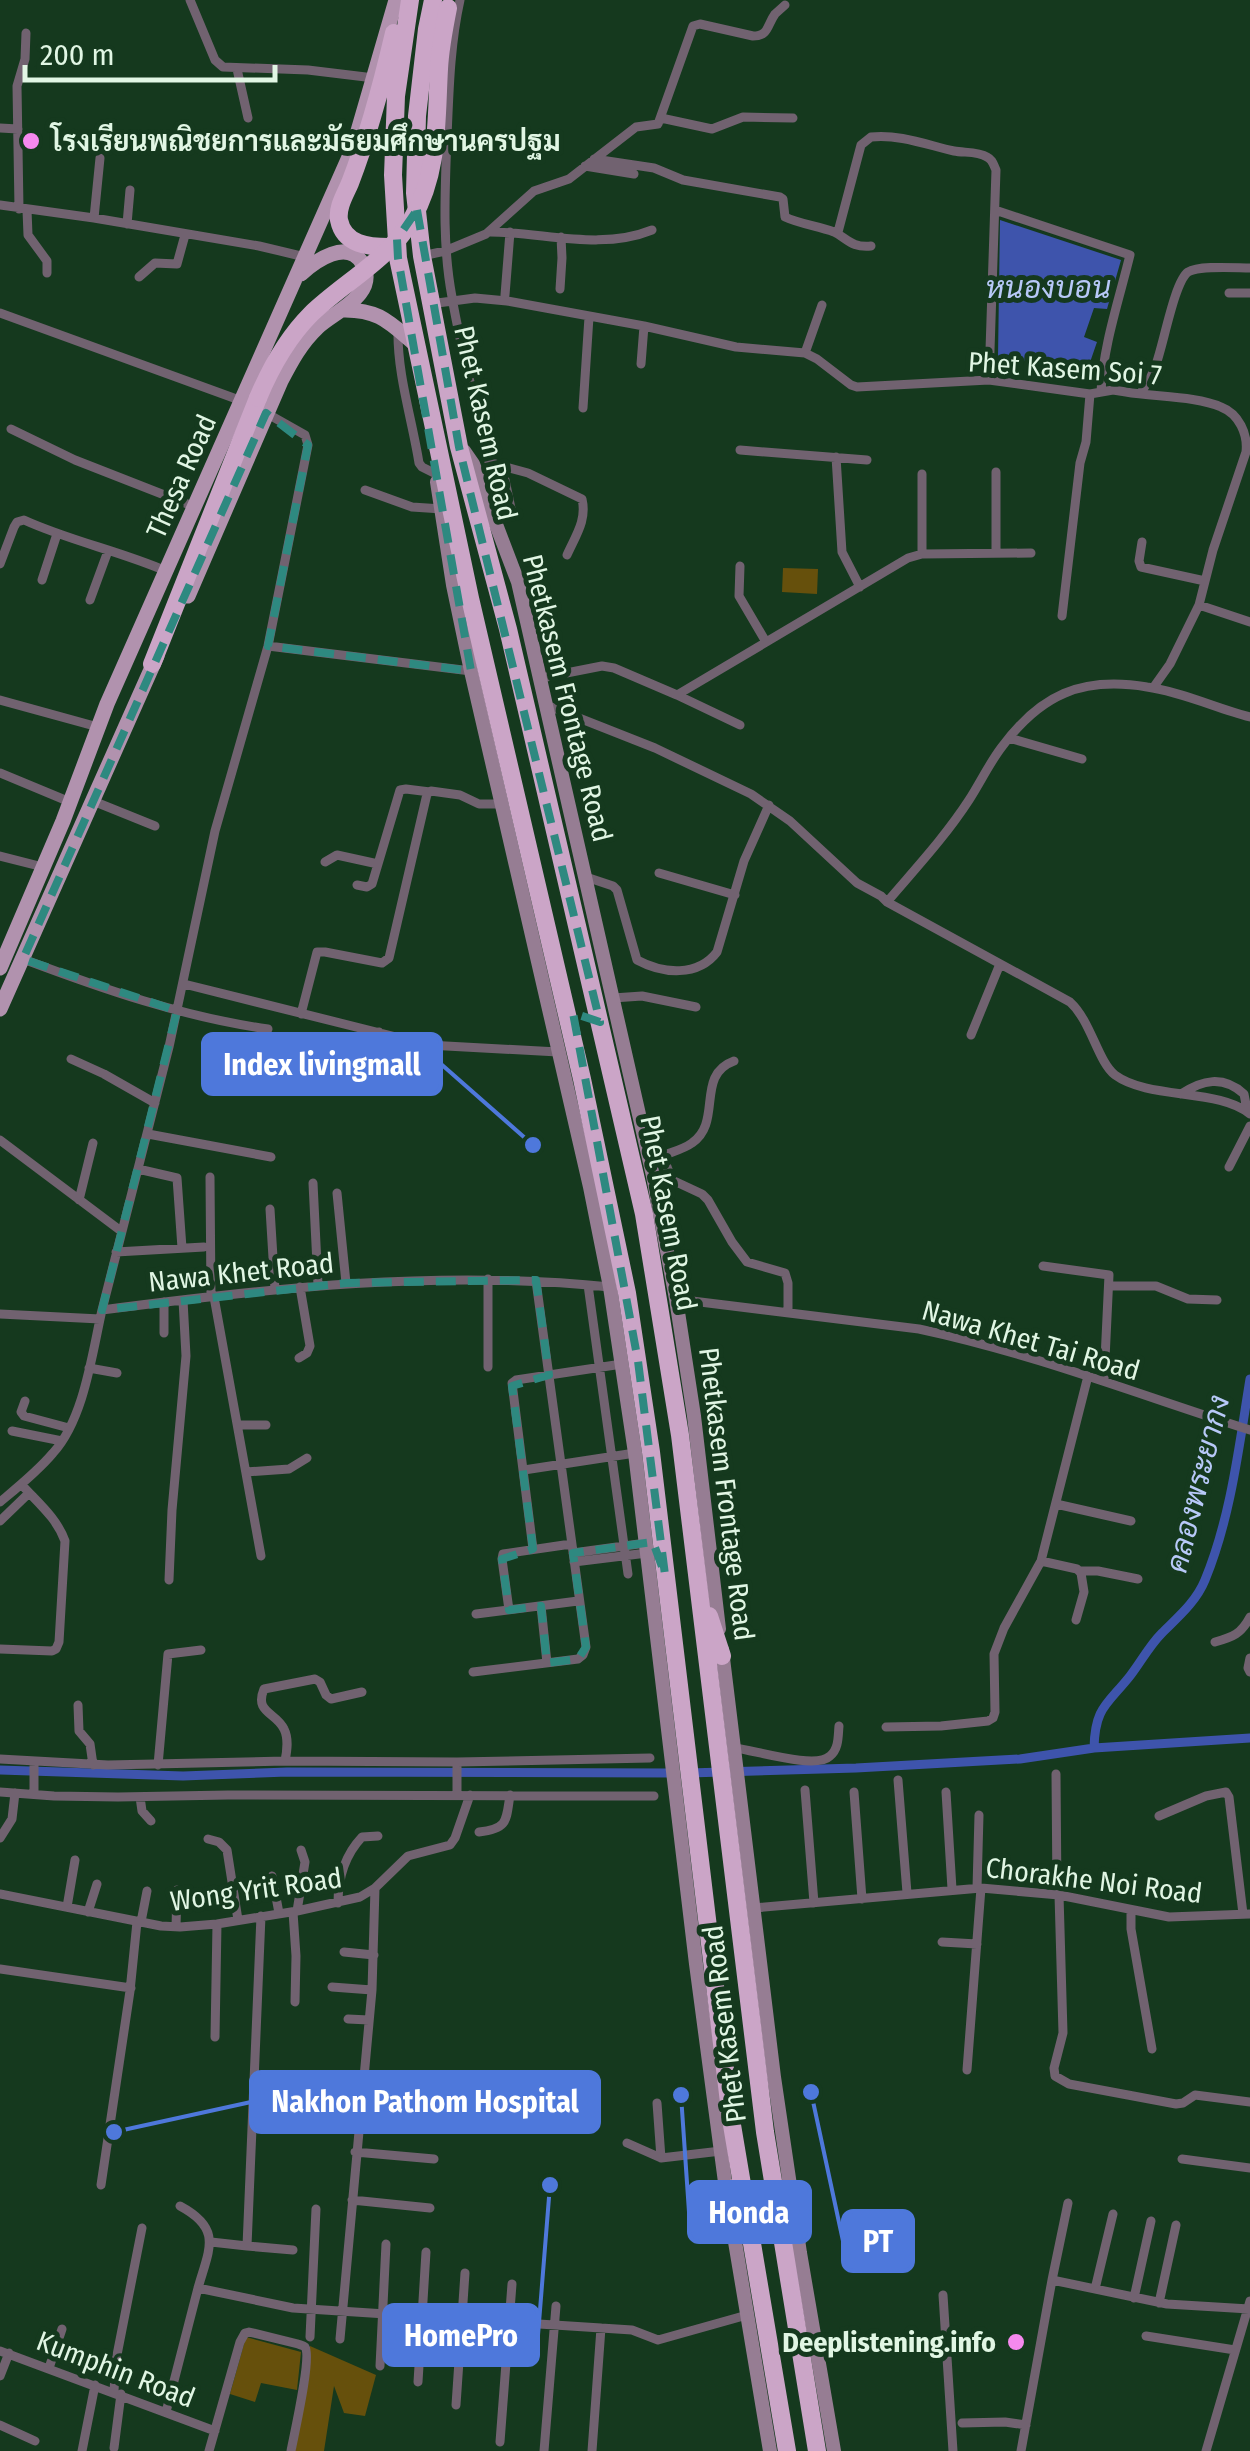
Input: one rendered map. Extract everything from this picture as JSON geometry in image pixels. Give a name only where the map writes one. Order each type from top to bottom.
[{"type":"highway","points":[[389,246],[356,242],[347,236],[338,214],[369,134],[399,0]]},
{"type":"highway","name":"Phet Kasem Road","points":[[410,0],[396,96],[392,175],[398,258],[470,598],[592,1122],[636,1344],[665,1575],[680,1761],[729,2155],[787,2451]]},
{"type":"highway","points":[[152,664],[255,404],[278,356],[312,313],[376,262],[411,221],[429,182],[438,129],[439,69],[448,2]]},
{"type":"highway","name":"Phet Kasem Road","points":[[448,2],[427,29],[417,116],[414,193],[422,256],[459,447],[508,629],[644,1214],[680,1435],[697,1582],[730,1752],[765,2132],[817,2451]]},
{"type":"highway","points":[[592,1122],[592,1082],[578,1027],[584,1018],[600,1022]]},
{"type":"highway","points":[[646,1540],[665,1575]]},
{"type":"highway","points":[[697,1582],[722,1656]]},
{"type":"highway","points":[[729,2155],[731,2223]]},
{"type":"main road","name":"Thesa Road","points":[[255,404],[304,257],[352,148],[399,0]]},
{"type":"main road","points":[[297,278],[327,255],[352,254],[361,261],[365,277],[356,300],[342,310]]},
{"type":"main road","name":"Thesa Road","points":[[0,968],[98,727],[195,507],[255,404],[315,330],[342,310]]},
{"type":"main road","points":[[342,310],[375,313],[416,345]]},
{"type":"main road","points":[[437,444],[436,474],[453,585],[610,1287],[680,1761]]},
{"type":"main road","name":"Phetkasem Frontage Road","points":[[459,447],[479,480],[518,582],[613,998],[656,1157],[696,1430],[730,1752]]},
{"type":"main road","points":[[0,1008],[152,664]]},
{"type":"main road","points":[[62,822],[80,830]]},
{"type":"main road","points":[[40,875],[54,889]]},
{"type":"main road","points":[[732,1795],[754,1908],[782,2138],[834,2451]]},
{"type":"main road","points":[[731,2223],[770,2451]]},
{"type":"street","points":[[190,0],[216,60],[223,67],[308,70],[374,78]]},
{"type":"street","points":[[448,2],[455,23],[448,99],[445,251],[452,300],[489,462],[479,480]]},
{"type":"street","points":[[659,121],[693,26],[710,25],[757,37],[766,32],[785,5]]},
{"type":"street","points":[[26,33],[25,59],[17,86],[23,210],[28,236],[47,261],[47,273]]},
{"type":"street","points":[[237,69],[248,118]]},
{"type":"street","points":[[422,256],[490,232],[534,191],[568,179],[636,127],[659,121],[712,128],[743,116],[793,118]]},
{"type":"street","points":[[0,128],[18,129]]},
{"type":"street","points":[[871,246],[848,243],[838,232],[859,150],[872,136],[888,136],[990,159],[996,170],[989,380]]},
{"type":"street","points":[[94,218],[100,158]]},
{"type":"street","points":[[590,163],[634,174]]},
{"type":"street","points":[[590,163],[654,168],[682,180],[780,197],[785,217],[838,232]]},
{"type":"street","points":[[127,224],[130,190]]},
{"type":"street","points":[[0,205],[259,246],[304,257]]},
{"type":"street","points":[[995,210],[1130,255],[1080,463],[1062,616]]},
{"type":"street","points":[[490,232],[596,241],[635,237],[652,230]]},
{"type":"street","points":[[505,294],[510,232]]},
{"type":"street","points":[[139,277],[155,262],[177,264],[184,235]]},
{"type":"street","points":[[560,289],[561,237]]},
{"type":"street","points":[[1140,394],[1154,370],[1184,276],[1198,269],[1250,268]]},
{"type":"street","points":[[1229,293],[1250,293]]},
{"type":"street","points":[[430,304],[476,298],[507,301],[736,347],[805,352],[822,305]]},
{"type":"street","points":[[0,313],[255,404],[308,439],[268,646],[215,831],[178,1011],[89,1368],[69,1428],[55,1452],[0,1502]]},
{"type":"street","points":[[584,408],[590,317]]},
{"type":"street","points":[[640,364],[644,326]]},
{"type":"street","points":[[398,330],[402,378],[420,463],[436,474]]},
{"type":"street","name":"Phet Kasem Soi 7","points":[[805,352],[857,387],[989,380],[1096,393],[1113,390],[1140,394],[1222,407],[1235,417],[1243,428],[1248,452],[1218,532],[1199,605],[1170,664],[1153,688]]},
{"type":"street","points":[[454,417],[478,408]]},
{"type":"street","points":[[10,430],[74,460],[195,507]]},
{"type":"street","points":[[740,450],[866,460]]},
{"type":"street","points":[[836,458],[842,552],[860,587]]},
{"type":"street","points":[[489,462],[539,478],[582,498],[582,524],[567,554]]},
{"type":"street","points":[[502,466],[512,513]]},
{"type":"street","points":[[996,472],[996,554]]},
{"type":"street","points":[[922,474],[922,554]]},
{"type":"street","points":[[365,490],[412,507],[442,509]]},
{"type":"street","points":[[0,564],[17,522],[24,520],[166,571]]},
{"type":"street","points":[[42,580],[58,534]]},
{"type":"street","points":[[1142,542],[1141,566],[1205,581]]},
{"type":"street","points":[[90,600],[108,551]]},
{"type":"street","points":[[678,694],[908,558],[922,554],[1031,553]]},
{"type":"street","points":[[740,566],[739,596],[766,642]]},
{"type":"street","points":[[1199,605],[1250,622]]},
{"type":"street","points":[[268,646],[471,672]]},
{"type":"street","points":[[541,678],[602,666],[614,668],[740,725]]},
{"type":"street","points":[[887,902],[968,802],[1000,749],[1033,711],[1049,700],[1077,687],[1109,684],[1153,688],[1250,717]]},
{"type":"street","points":[[0,700],[98,727]]},
{"type":"street","points":[[546,705],[656,748],[768,805],[858,883],[1075,1007],[1115,1074],[1141,1086],[1229,1104],[1248,1112]]},
{"type":"street","points":[[1009,738],[1082,759]]},
{"type":"street","points":[[0,773],[70,802]]},
{"type":"street","points":[[357,885],[372,884],[402,789],[460,796],[479,804],[501,804]]},
{"type":"street","points":[[302,1014],[317,952],[382,963],[389,958],[430,792]]},
{"type":"street","points":[[93,800],[155,826]]},
{"type":"street","points":[[586,877],[617,890],[638,960],[677,971],[697,969],[717,952],[744,862],[768,805]]},
{"type":"street","points":[[324,862],[337,855],[378,864]]},
{"type":"street","points":[[0,856],[40,875]]},
{"type":"street","points":[[659,873],[734,894]]},
{"type":"street","points":[[23,958],[108,990],[212,1021],[268,1030]]},
{"type":"street","points":[[971,1035],[1000,964]]},
{"type":"street","points":[[184,984],[438,1046],[558,1052]]},
{"type":"street","points":[[613,998],[642,996],[696,1008]]},
{"type":"street","points":[[324,1071],[374,1074],[379,1032]]},
{"type":"street","points":[[71,1059],[156,1103]]},
{"type":"street","points":[[734,1061],[720,1068],[712,1081],[709,1122],[700,1135],[692,1143],[656,1157],[672,1180],[708,1200],[742,1257],[751,1265],[787,1276],[788,1312]]},
{"type":"street","points":[[1180,1094],[1202,1082],[1229,1084],[1244,1094],[1248,1112]]},
{"type":"street","points":[[1229,1168],[1250,1126]]},
{"type":"street","points":[[148,1134],[271,1157]]},
{"type":"street","points":[[0,1140],[121,1231]]},
{"type":"street","points":[[79,1200],[94,1143]]},
{"type":"street","points":[[138,1169],[177,1178],[182,1248]]},
{"type":"street","points":[[210,1177],[213,1297],[261,1556]]},
{"type":"street","points":[[313,1183],[318,1285]]},
{"type":"street","points":[[336,1193],[346,1282]]},
{"type":"street","points":[[270,1208],[275,1290]]},
{"type":"street","points":[[116,1252],[204,1247]]},
{"type":"street","points":[[1044,1266],[1106,1273],[1110,1279],[1104,1380]]},
{"type":"street","points":[[488,1278],[488,1367]]},
{"type":"street","name":"Nawa Khet Road","points":[[0,1314],[101,1315],[164,1302],[346,1282],[488,1278],[610,1287]]},
{"type":"street","points":[[472,1672],[578,1659],[586,1647],[536,1281]]},
{"type":"street","points":[[588,1285],[628,1574]]},
{"type":"street","points":[[1109,1286],[1156,1286],[1188,1299],[1217,1300]]},
{"type":"street","points":[[299,1358],[310,1346],[300,1287]]},
{"type":"street","name":"Nawa Khet Tai Road","points":[[676,1298],[938,1333],[1104,1380],[1250,1430]]},
{"type":"street","points":[[169,1580],[186,1356],[183,1300]]},
{"type":"street","points":[[164,1302],[164,1333]]},
{"type":"street","points":[[533,1550],[512,1383],[622,1364]]},
{"type":"street","points":[[89,1368],[116,1373]]},
{"type":"street","points":[[886,1727],[941,1726],[993,1718],[994,1654],[1041,1561],[1088,1376]]},
{"type":"street","points":[[24,1401],[24,1416],[69,1428]]},
{"type":"street","points":[[238,1425],[266,1424]]},
{"type":"street","points":[[12,1432],[62,1441]]},
{"type":"street","points":[[524,1470],[635,1453]]},
{"type":"street","points":[[246,1472],[289,1469],[307,1458]]},
{"type":"street","points":[[0,1648],[52,1651],[59,1642],[65,1542],[54,1521],[21,1484]]},
{"type":"street","points":[[0,1521],[30,1494]]},
{"type":"street","points":[[1056,1504],[1131,1520]]},
{"type":"street","points":[[509,1610],[502,1556],[505,1553],[624,1551],[646,1540]]},
{"type":"street","points":[[1041,1561],[1138,1579]]},
{"type":"street","points":[[1076,1620],[1084,1592],[1080,1571]]},
{"type":"street","points":[[476,1614],[578,1601]]},
{"type":"street","points":[[541,1606],[547,1663]]},
{"type":"street","points":[[1215,1642],[1247,1633],[1250,1617]]},
{"type":"street","points":[[158,1765],[168,1654],[201,1650]]},
{"type":"street","points":[[1250,1658],[1250,1672]]},
{"type":"street","points":[[285,1761],[286,1732],[262,1706],[264,1689],[314,1679],[331,1698],[362,1692]]},
{"type":"street","points":[[78,1705],[79,1731],[90,1744],[93,1764]]},
{"type":"street","points":[[730,1752],[757,1750],[769,1756],[822,1761],[836,1748],[839,1726]]},
{"type":"street","points":[[0,1760],[158,1765],[285,1761],[457,1765],[650,1758]]},
{"type":"street","points":[[34,1763],[34,1794]]},
{"type":"street","points":[[457,1765],[457,1791]]},
{"type":"street","points":[[1056,1774],[1063,2032],[1055,2076],[1069,2084],[1176,2104],[1195,2095],[1250,2102]]},
{"type":"street","points":[[898,1780],[907,1894]]},
{"type":"street","points":[[804,1790],[814,1903]]},
{"type":"street","points":[[0,1792],[140,1796],[457,1791],[470,1795],[654,1796]]},
{"type":"street","points":[[854,1792],[862,1899]]},
{"type":"street","points":[[946,1792],[952,1889]]},
{"type":"street","points":[[1159,1816],[1226,1792],[1246,1914]]},
{"type":"street","points":[[0,1838],[12,1819],[15,1793]]},
{"type":"street","name":"Wong Yrit Road","points":[[0,1894],[176,1927],[217,1924],[338,1903],[375,1888],[408,1856],[450,1845],[470,1795]]},
{"type":"street","points":[[479,1832],[502,1826],[510,1795]]},
{"type":"street","points":[[140,1796],[142,1811],[152,1821]]},
{"type":"street","points":[[967,2070],[979,1888],[978,1815]]},
{"type":"street","points":[[338,1903],[344,1863],[357,1841],[366,1835],[378,1836]]},
{"type":"street","points":[[208,1839],[227,1850],[238,1920]]},
{"type":"street","points":[[295,2002],[295,1911],[305,1858],[301,1850]]},
{"type":"street","points":[[67,1907],[75,1860]]},
{"type":"street","points":[[272,1876],[279,1914]]},
{"type":"street","points":[[88,1912],[97,1884]]},
{"type":"street","points":[[340,2338],[372,1990],[375,1888]]},
{"type":"street","name":"Chorakhe Noi Road","points":[[754,1908],[979,1888],[1058,1895],[1169,1917],[1246,1914]]},
{"type":"street","points":[[176,1927],[177,1890]]},
{"type":"street","points":[[101,2185],[139,1922],[147,1891]]},
{"type":"street","points":[[1130,1910],[1152,2050]]},
{"type":"street","points":[[247,2246],[261,1916]]},
{"type":"street","points":[[215,2037],[217,1924]]},
{"type":"street","points":[[942,1942],[976,1944]]},
{"type":"street","points":[[344,1952],[374,1955]]},
{"type":"street","points":[[0,1969],[131,1988]]},
{"type":"street","points":[[332,1987],[372,1990]]},
{"type":"street","points":[[348,2020],[368,2020]]},
{"type":"street","points":[[657,2103],[661,2158]]},
{"type":"street","points":[[627,2142],[661,2158],[729,2155]]},
{"type":"street","points":[[355,2152],[434,2159]]},
{"type":"street","points":[[1182,2159],[1250,2168]]},
{"type":"street","points":[[352,2200],[430,2208]]},
{"type":"street","points":[[1021,2451],[1068,2203]]},
{"type":"street","points":[[166,2412],[211,2242],[204,2222],[180,2206]]},
{"type":"street","points":[[310,2337],[316,2209]]},
{"type":"street","points":[[1095,2290],[1113,2214]]},
{"type":"street","points":[[1134,2298],[1151,2221]]},
{"type":"street","points":[[1159,2303],[1176,2224]]},
{"type":"street","points":[[114,2448],[116,2360],[142,2228]]},
{"type":"street","points":[[211,2242],[294,2250]]},
{"type":"street","points":[[380,2366],[386,2244]]},
{"type":"street","points":[[418,2382],[426,2252]]},
{"type":"street","points":[[456,2405],[465,2273]]},
{"type":"street","points":[[1052,2280],[1159,2303],[1249,2309]]},
{"type":"street","points":[[500,2442],[512,2284]]},
{"type":"street","points":[[198,2288],[294,2308],[632,2330],[658,2340],[747,2316]]},
{"type":"street","points":[[943,2295],[953,2451]]},
{"type":"street","points":[[1206,2451],[1250,2301]]},
{"type":"street","points":[[544,2451],[556,2306]]},
{"type":"street","points":[[592,2451],[601,2328]]},
{"type":"street","points":[[49,2368],[62,2329]]},
{"type":"street","points":[[209,2451],[240,2342],[245,2334],[257,2333],[307,2350],[291,2451]]},
{"type":"street","points":[[1146,2336],[1235,2350]]},
{"type":"street","points":[[0,2376],[5,2352]]},
{"type":"street","name":"Kumphin Road","points":[[5,2352],[215,2431]]},
{"type":"street","points":[[82,2451],[95,2385]]},
{"type":"street","points":[[962,2423],[1005,2422],[1026,2426]]},
{"type":"street","points":[[0,2425],[35,2441]]},
{"type":"highlighted area","points":[[417,210],[459,447],[600,1022],[573,1013],[638,1361],[665,1575],[653,1542],[573,1553],[586,1647],[578,1659],[547,1663],[541,1606],[509,1610],[502,1559],[533,1549],[512,1386],[549,1375],[536,1280],[346,1283],[102,1310],[177,1011],[23,959],[266,413],[308,445],[268,646],[471,671],[398,258],[397,239]]},
{"type":"shaded area","points":[[783,568],[818,569],[817,594],[782,592]]},
{"type":"shaded area","points":[[246,2337],[301,2352],[297,2390],[261,2383],[255,2402],[230,2394]]},
{"type":"shaded area","points":[[310,2346],[376,2375],[365,2416],[344,2413],[334,2386],[324,2451],[295,2451],[307,2380]]},
{"type":"water","name":"หนองบอน","points":[[1000,220],[1121,260],[1107,309],[1094,308],[1084,337],[1097,342],[1087,371],[998,357]]},
{"type":"waterway","name":"คลองพระยากง","points":[[1094,1748],[1104,1707],[1157,1638],[1192,1602],[1205,1580],[1228,1506],[1250,1379]]},
{"type":"waterway","points":[[689,1773],[1020,1759],[1094,1748],[1250,1738]]},
{"type":"waterway","points":[[0,1770],[183,1776],[287,1772],[674,1773]]},
{"type":"place","name":"โรงเรียนพณิชยการและมัธยมศึกษานครปฐม","points":[[31,141]]},
{"type":"place","name":"Index livingmall","points":[[533,1145]]},
{"type":"place","name":"PT","points":[[811,2092]]},
{"type":"place","name":"Honda","points":[[681,2095]]},
{"type":"place","name":"Nakhon Pathom Hospital","points":[[114,2132]]},
{"type":"place","name":"HomePro","points":[[550,2185]]},
{"type":"place","name":"Deeplistening.info","points":[[1016,2342]]}]
